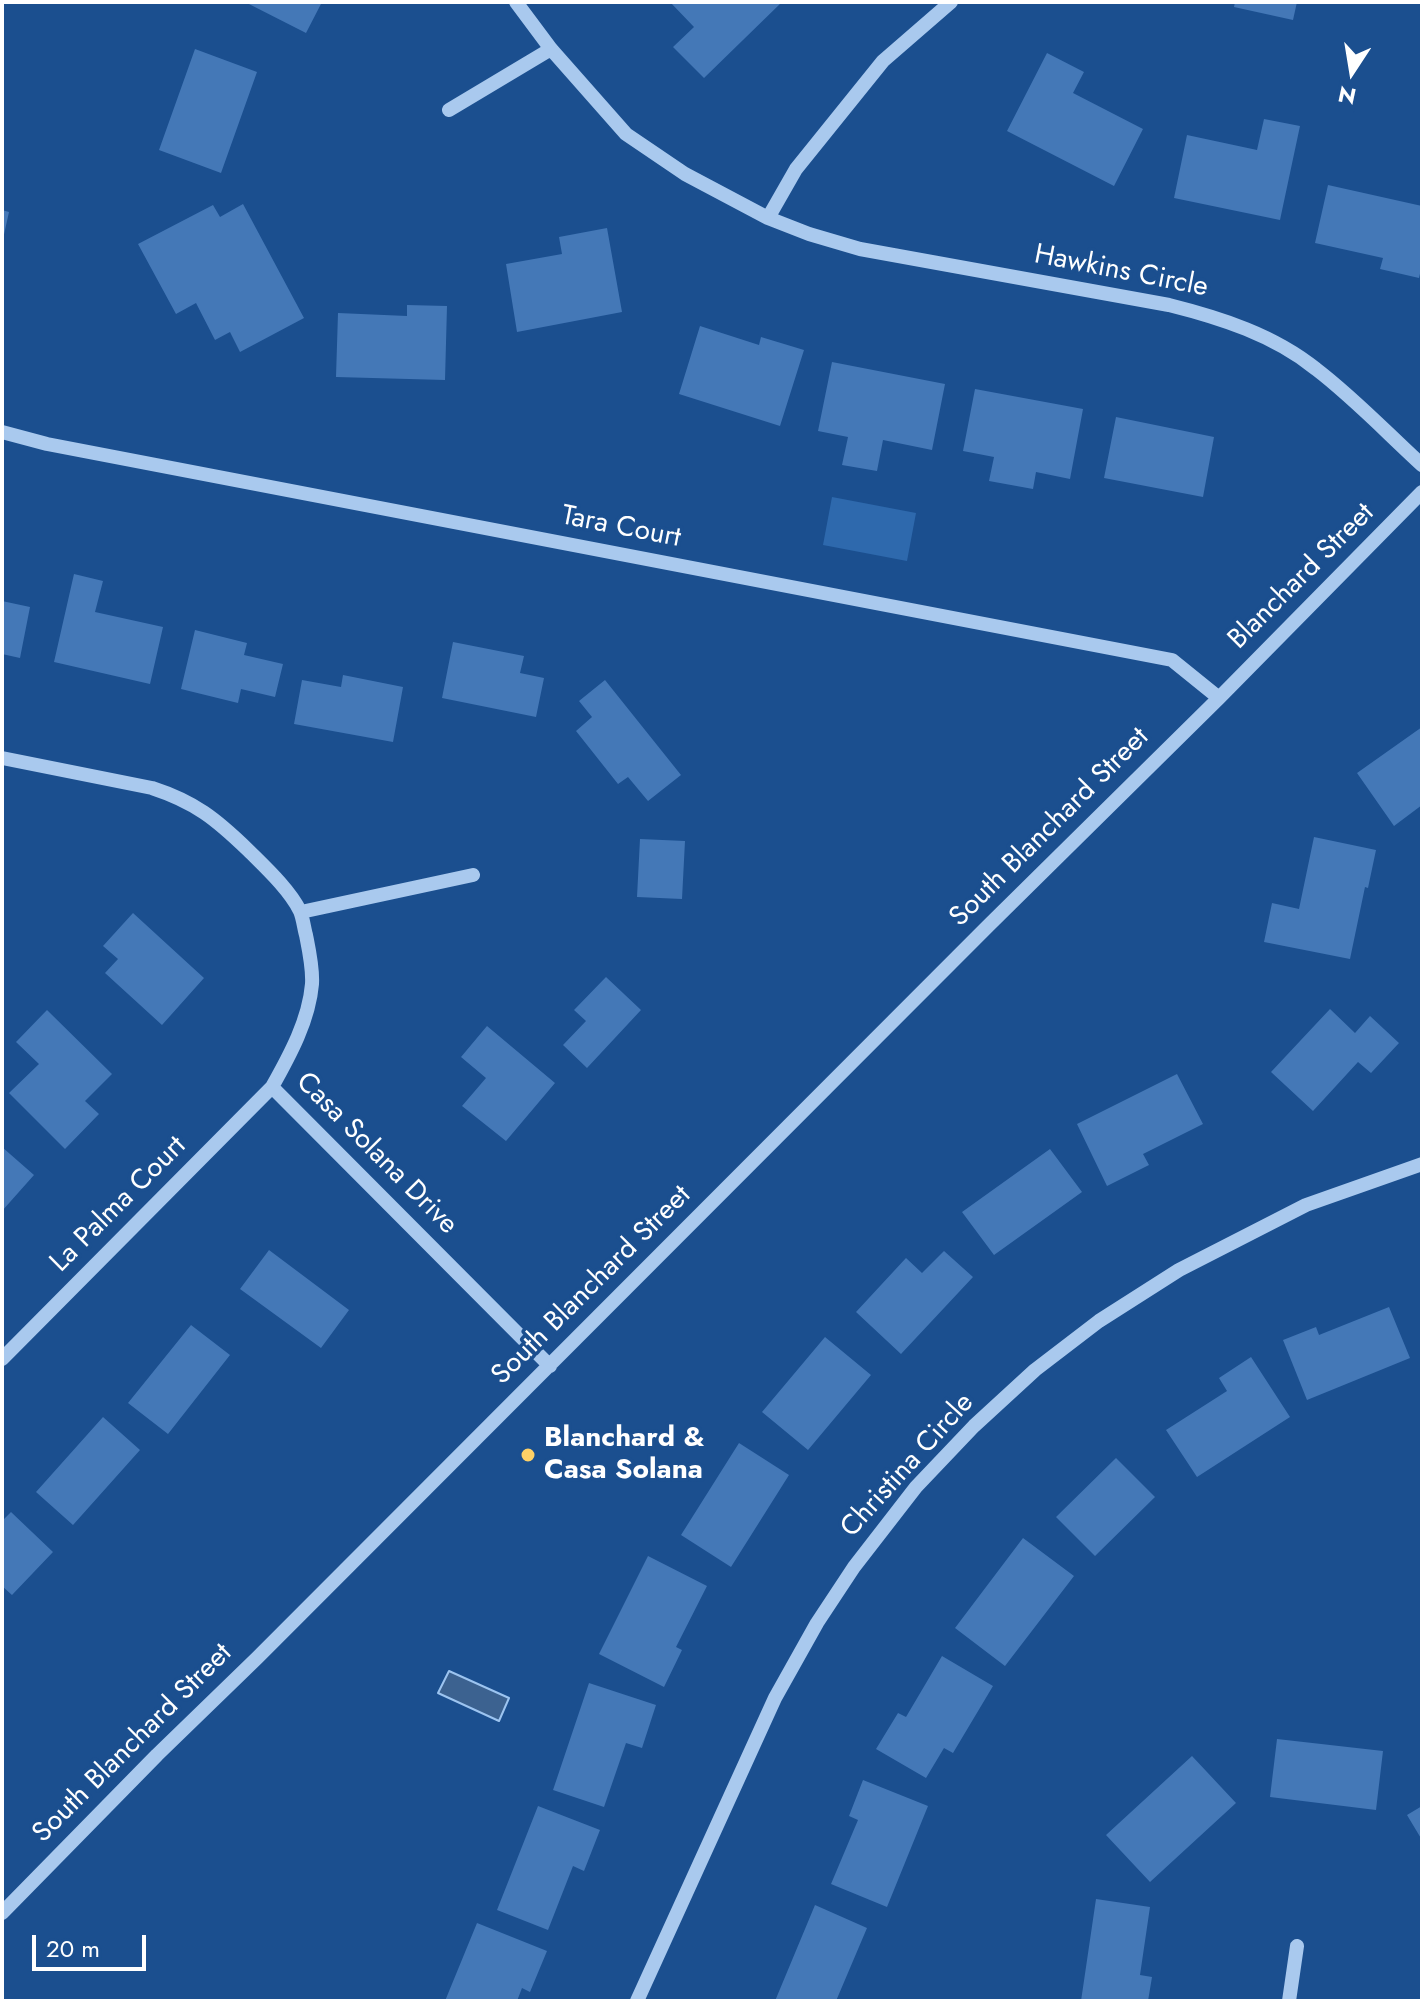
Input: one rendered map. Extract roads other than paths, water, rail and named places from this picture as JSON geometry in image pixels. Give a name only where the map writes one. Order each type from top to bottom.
[{"type":"street","name":"Hawkins Circle","points":[[516,2],[551,49],[626,134],[685,174],[768,218],[860,249],[1169,305],[1241,326],[1280,345],[1315,368],[1422,465]]},
{"type":"street","points":[[768,218],[796,169],[883,61],[951,2]]},
{"type":"street","points":[[449,110],[551,49]]},
{"type":"street","name":"Tara Court","points":[[2,432],[47,444],[1172,660],[1219,698]]},
{"type":"street","name":"Blanchard Street","points":[[1219,698],[1422,492]]},
{"type":"street","name":"South Blanchard Street","points":[[2,1913],[1219,698]]},
{"type":"street","name":"Casa Solana Drive","points":[[2,758],[174,795],[218,821],[275,877],[301,912],[312,984],[304,1020],[272,1087],[550,1366]]},
{"type":"street","points":[[301,912],[473,875]]},
{"type":"street","name":"La Palma Court","points":[[2,1359],[272,1087]]},
{"type":"street","name":"Christina Circle","points":[[637,2001],[775,1698],[817,1623],[854,1567],[916,1487],[974,1426],[1035,1370],[1139,1295],[1179,1270],[1306,1205],[1422,1164]]},
{"type":"street","points":[[1289,2001],[1297,1946]]},
{"type":"place","name":"Blanchard & Casa Solana","points":[[528,1455]]}]
